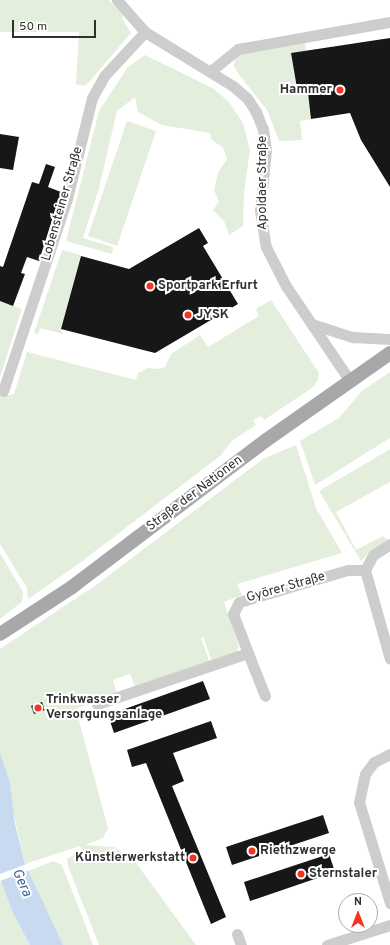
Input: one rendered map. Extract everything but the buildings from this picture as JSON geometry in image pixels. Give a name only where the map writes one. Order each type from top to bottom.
[{"type":"main road","name":"Straße der Nationen","points":[[0,634],[72,587],[258,446],[390,353]]},
{"type":"street","name":"Apoldaer Straße","points":[[117,0],[145,32],[212,70],[247,98],[264,129],[266,150],[260,210],[266,247],[286,286],[315,325],[350,381]]},
{"type":"street","points":[[212,70],[238,49],[390,22]]},
{"type":"street","name":"Lobensteiner Straße","points":[[3,391],[68,200],[92,98],[105,75],[145,32]]},
{"type":"street","points":[[315,325],[352,337],[390,339]]},
{"type":"street","points":[[390,544],[372,555],[365,570],[390,660]]},
{"type":"street","name":"Györer Straße","points":[[265,696],[233,614],[239,602],[348,570],[365,570]]},
{"type":"street","points":[[97,704],[248,653]]},
{"type":"street","points":[[390,754],[374,762],[365,774],[360,802],[390,904]]},
{"type":"street","points":[[327,945],[390,925]]},
{"type":"green space","points":[[0,0],[109,0],[123,15],[122,18],[131,33],[89,82],[84,86],[76,84],[79,32],[0,32]]},
{"type":"green space","points":[[305,39],[306,51],[291,53],[298,94],[308,93],[311,119],[300,121],[302,140],[279,141],[267,110],[237,72],[234,65],[236,58],[245,52]]},
{"type":"green space","points":[[145,55],[214,89],[229,102],[243,123],[250,150],[244,192],[243,226],[229,235],[224,221],[213,210],[219,202],[214,190],[218,173],[227,159],[223,148],[211,139],[210,133],[162,125],[138,112],[135,97],[117,111],[99,188],[83,238],[113,247],[112,254],[66,241],[99,111],[128,67]]},
{"type":"green space","points":[[127,121],[156,131],[117,246],[88,236]]},
{"type":"green space","points":[[62,250],[81,255],[61,329],[63,334],[40,328],[38,334],[34,333]]},
{"type":"green space","points":[[271,300],[319,373],[318,380],[312,388],[264,420],[261,416],[253,420],[256,425],[233,440],[220,456],[77,565],[28,599],[27,588],[0,544],[0,397],[14,394],[27,352],[136,380],[138,373],[148,368],[158,369],[165,367],[171,354],[200,335],[208,347],[259,316],[256,309]]},
{"type":"green space","points":[[0,301],[22,309],[0,377]]},
{"type":"green space","points":[[390,372],[390,438],[315,485],[300,441],[339,418],[362,391]]},
{"type":"green space","points":[[296,445],[316,508],[342,553],[237,584],[242,595],[224,602],[239,647],[236,653],[212,662],[203,637],[201,638],[210,663],[135,687],[130,674],[113,680],[117,693],[76,709],[108,828],[103,838],[85,845],[114,847],[136,863],[196,945],[99,945],[68,866],[67,859],[82,850],[80,846],[25,864],[0,753],[0,649],[96,585],[263,459]]},
{"type":"green space","points":[[390,449],[390,482],[336,512],[356,550],[383,536],[390,542],[371,551],[361,561],[319,491]]},
{"type":"green space","points":[[0,553],[23,592],[22,602],[0,619]]},
{"type":"green space","points":[[53,861],[62,865],[93,945],[63,945],[31,879],[28,871]]},
{"type":"green space","points":[[0,879],[13,913],[30,945],[0,945]]},
{"type":"water","name":"Gera","points":[[0,753],[10,783],[15,824],[25,864],[63,945],[30,945],[13,913],[0,879]]},
{"type":"pier","points":[[27,864],[30,870],[0,881],[0,874]]},
{"type":"place","name":"Hammer","points":[[340,90]]},
{"type":"place","name":"Sportpark Erfurt","points":[[150,286]]},
{"type":"place","name":"JYSK","points":[[188,315]]},
{"type":"place","name":"Trinkwasser Versorgungsanlage","points":[[38,708]]},
{"type":"place","name":"Riethzwerge","points":[[252,851]]},
{"type":"place","name":"Künstlerwerkstatt","points":[[193,858]]},
{"type":"place","name":"Sternstaler","points":[[301,874]]}]
